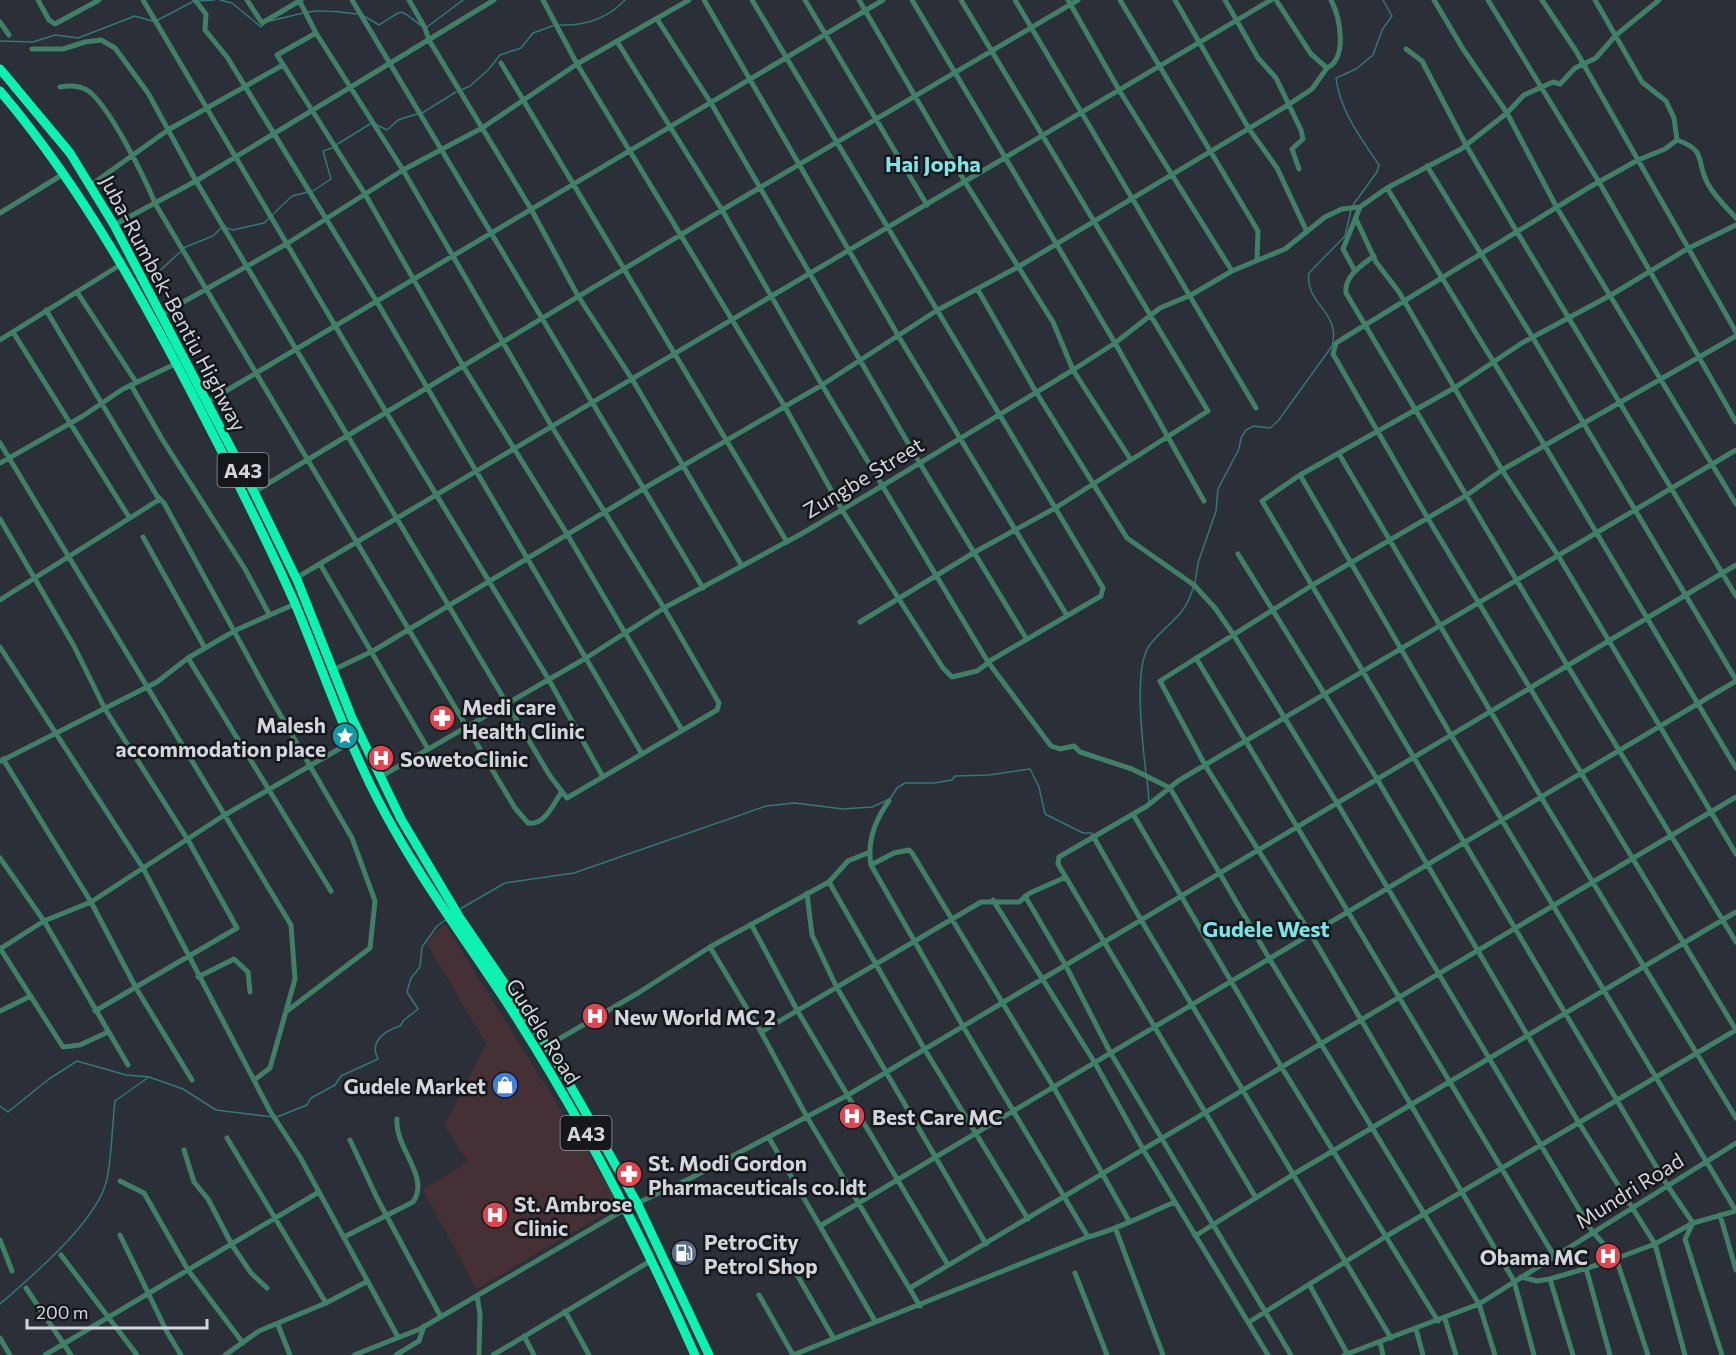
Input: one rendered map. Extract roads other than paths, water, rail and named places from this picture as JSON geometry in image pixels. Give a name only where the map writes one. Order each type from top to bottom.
[{"type":"highway","name":"Juba-Rumbek-Bentiu Highway","points":[[0,69],[54,132],[91,185],[209,401],[296,578],[380,777],[442,897]]},
{"type":"highway","name":"Juba-Rumbek-Bentiu Highway","points":[[0,93],[65,173],[177,363],[247,499],[295,604],[351,742],[392,826],[442,897]]},
{"type":"highway","name":"A43","points":[[442,897],[457,921]]},
{"type":"highway","name":"Gudele Road","points":[[457,921],[513,994],[547,1046],[637,1203],[709,1355]]},
{"type":"highway","name":"Gudele Road","points":[[457,921],[589,1137],[627,1208],[695,1355]]},
{"type":"street","points":[[38,0],[49,20],[55,24],[91,2],[99,0]]},
{"type":"street","points":[[143,0],[386,412],[549,680],[603,777]]},
{"type":"street","points":[[195,0],[206,14],[206,30],[245,87],[376,302],[642,754]]},
{"type":"street","points":[[32,49],[63,49],[101,40],[115,48],[148,93],[196,181],[447,606],[561,793],[567,798],[717,710],[719,703],[664,608],[552,427],[403,170],[352,86],[316,33],[300,0],[262,23],[247,0]]},
{"type":"street","points":[[352,0],[358,14],[391,63],[703,588]]},
{"type":"street","points":[[409,0],[429,40],[531,209],[578,296],[632,379],[742,566]]},
{"type":"street","points":[[114,225],[156,205],[310,109],[429,40],[484,2],[494,0]]},
{"type":"street","points":[[543,0],[628,151],[785,407],[842,510],[898,600],[943,668],[952,677],[977,670],[1026,638],[1104,593],[1100,581],[936,311],[752,0]]},
{"type":"street","points":[[162,314],[288,243],[403,170],[482,128],[577,64],[618,43],[689,0]]},
{"type":"street","points":[[704,0],[899,337],[962,437],[1066,614]]},
{"type":"street","points":[[805,0],[927,206]]},
{"type":"street","points":[[859,0],[965,182],[1053,322],[1073,370],[1131,460]]},
{"type":"street","points":[[209,401],[883,0]]},
{"type":"street","points":[[912,0],[1115,343],[1204,501]]},
{"type":"street","points":[[860,622],[975,552],[1057,507],[1208,411],[961,0]]},
{"type":"street","points":[[1015,0],[1256,408]]},
{"type":"street","points":[[255,492],[578,296],[992,51],[1069,2],[1078,0]]},
{"type":"street","points":[[1120,0],[1258,231],[1257,260]]},
{"type":"street","points":[[1175,0],[1250,129],[1277,168],[1307,232]]},
{"type":"street","points":[[1225,0],[1258,58],[1276,78],[1303,135],[1303,139],[1292,148],[1299,169]]},
{"type":"street","points":[[296,578],[1271,0]]},
{"type":"street","points":[[1276,0],[1311,54],[1327,68]]},
{"type":"street","points":[[333,670],[373,651],[682,465],[785,407],[899,337],[936,311],[1018,267],[1250,129],[1312,89],[1334,60],[1341,37],[1331,0]]},
{"type":"street","points":[[1434,0],[1463,49],[1507,113],[1557,208],[1663,379],[1736,504]]},
{"type":"street","points":[[1488,0],[1599,182],[1648,271],[1702,358],[1736,422]]},
{"type":"street","points":[[1542,0],[1576,51],[1736,332]]},
{"type":"street","points":[[1595,0],[1642,82],[1666,101],[1674,118],[1677,140]]},
{"type":"street","points":[[1355,271],[1343,249],[1356,219],[1358,208],[1387,188],[1466,145],[1507,113],[1524,95],[1553,82],[1560,84],[1575,68],[1596,58],[1615,36],[1659,0]]},
{"type":"street","points":[[1069,2],[1119,90],[1232,271]]},
{"type":"street","points":[[657,19],[711,103],[920,462],[1026,638]]},
{"type":"street","points":[[0,22],[9,35]]},
{"type":"street","points":[[316,33],[277,55],[365,194],[463,366],[567,534],[682,730]]},
{"type":"street","points":[[618,43],[722,210],[822,385],[938,575],[988,662],[1051,746],[1060,748],[1074,746],[1080,752],[1132,769],[1170,788],[1269,958],[1479,1304],[1495,1355]]},
{"type":"street","points":[[1406,49],[1422,61],[1466,145],[1516,232],[1673,488],[1736,596]]},
{"type":"street","points":[[501,63],[522,102],[575,185],[787,542]]},
{"type":"street","points":[[91,185],[168,130],[209,109],[283,65]]},
{"type":"street","points":[[60,87],[80,86],[90,92],[130,155],[156,205],[358,540],[515,808],[528,823],[542,821],[561,793]]},
{"type":"street","points":[[1249,1322],[1385,1237],[1736,1030],[1427,517],[1333,354],[1336,343],[1599,182],[1638,160],[1665,149],[1677,140]]},
{"type":"street","points":[[1677,140],[1693,145],[1699,153],[1706,181],[1715,196],[1736,218]]},
{"type":"street","points":[[820,1226],[1269,958],[1312,936],[1427,867],[1501,819],[1736,680],[1533,338],[1426,166]]},
{"type":"street","points":[[0,213],[65,173]]},
{"type":"street","points":[[1387,188],[1492,363],[1545,446],[1736,768]]},
{"type":"street","name":"Zungbe Street","points":[[380,777],[586,658],[664,608],[787,542],[882,486],[1115,343],[1151,313],[1191,295],[1232,271],[1284,249],[1325,217],[1342,209],[1358,208]]},
{"type":"street","points":[[1356,219],[1374,256],[1456,387],[1502,470],[1558,557],[1736,854]]},
{"type":"street","points":[[1694,1223],[1667,1185],[1517,928],[1412,758],[1262,501],[1300,475],[1417,410],[1533,338],[1611,295],[1648,271],[1736,225]]},
{"type":"street","points":[[1374,256],[1355,271],[1345,290],[1516,580],[1736,942]]},
{"type":"street","points":[[0,340],[120,265]]},
{"type":"street","points":[[978,290],[1036,392],[1127,538],[1194,585],[1215,608],[1286,718],[1592,1231],[1616,1258],[1648,1355]]},
{"type":"street","points":[[77,292],[134,383],[167,448],[245,569],[269,614]]},
{"type":"street","points":[[46,310],[236,630],[309,765],[352,838],[370,883],[375,901],[370,948],[287,1011]]},
{"type":"street","points":[[13,332],[129,517]]},
{"type":"street","points":[[1534,1355],[1514,1281],[1312,936],[1205,765],[1160,681],[1352,561],[1467,495],[1502,470],[1619,401],[1702,358],[1736,336]]},
{"type":"street","points":[[0,463],[71,423],[134,383],[177,363]]},
{"type":"street","points":[[0,443],[223,816],[291,925],[295,979],[270,1068],[254,1080]]},
{"type":"street","points":[[1256,1198],[1058,864],[1059,857],[1133,814],[1205,765],[1736,450]]},
{"type":"street","points":[[1339,454],[1388,541],[1441,626],[1541,797],[1736,1118]]},
{"type":"street","points":[[1300,475],[1352,561],[1450,735],[1555,904],[1736,1211],[1694,1223],[1655,1244],[1586,1268],[1537,1281],[1521,1277]]},
{"type":"street","points":[[0,600],[160,499]]},
{"type":"street","points":[[0,519],[74,646],[105,709],[188,840],[237,928],[95,1011]]},
{"type":"street","points":[[143,537],[205,648]]},
{"type":"street","points":[[1238,554],[1377,779],[1579,1124],[1655,1244],[1685,1355]]},
{"type":"street","points":[[320,564],[373,651],[428,749]]},
{"type":"street","points":[[358,1354],[424,1326],[627,1208],[769,1138],[848,1095],[964,1028],[1257,850],[1736,565]]},
{"type":"street","points":[[192,1080],[136,988],[91,902],[2,760],[57,734],[147,686],[188,658],[236,630],[295,604]]},
{"type":"street","points":[[0,647],[143,868],[187,957],[398,1337]]},
{"type":"street","points":[[188,658],[331,891]]},
{"type":"street","points":[[1196,658],[1554,1256]]},
{"type":"street","points":[[108,1032],[80,1045],[63,1047],[0,949],[44,921],[91,902],[223,816],[351,742]]},
{"type":"street","points":[[910,1288],[1163,1140],[1438,973],[1736,797]]},
{"type":"street","points":[[889,801],[878,817],[870,852],[872,865],[964,1028],[1088,1237]]},
{"type":"street","points":[[1133,814],[1282,1068],[1438,1321]]},
{"type":"street","points":[[1093,836],[1391,1338]]},
{"type":"street","points":[[872,865],[894,853],[909,850],[1054,1088],[1129,1221]]},
{"type":"street","points":[[547,1046],[628,999],[710,947],[829,882],[848,861],[870,852]]},
{"type":"street","points":[[0,858],[44,921],[128,1065]]},
{"type":"street","points":[[761,1032],[950,917],[981,902],[993,900],[1015,903],[1066,877]]},
{"type":"street","points":[[829,882],[925,1050],[1028,1219]]},
{"type":"street","points":[[807,893],[812,935],[836,986],[986,1244]]},
{"type":"street","points":[[1025,896],[1066,966],[1110,1052],[1291,1355]]},
{"type":"street","points":[[993,900],[1095,1063],[1144,1151],[1268,1355]]},
{"type":"street","points":[[1196,1236],[1294,1174],[1334,1153],[1736,912]]},
{"type":"street","points":[[751,924],[797,1010],[948,1265]]},
{"type":"street","points":[[710,947],[761,1032],[807,1117],[920,1306]]},
{"type":"street","points":[[198,977],[234,959],[248,972],[250,992]]},
{"type":"street","points":[[0,1011],[31,996]]},
{"type":"street","points":[[344,1237],[413,1202],[417,1195],[417,1177],[398,1139],[397,1119]]},
{"type":"street","points":[[227,1138],[326,1303]]},
{"type":"street","points":[[769,1138],[875,1321]]},
{"type":"street","points":[[350,1140],[386,1215],[441,1317]]},
{"type":"street","name":"Mundri Road","points":[[1347,1354],[1445,1319],[1479,1304],[1592,1231],[1736,1143]]},
{"type":"street","points":[[184,1150],[194,1182],[208,1199],[232,1245],[251,1273],[267,1288]]},
{"type":"street","points":[[120,1181],[144,1193],[188,1270],[243,1343]]},
{"type":"street","points":[[45,1355],[319,1192]]},
{"type":"street","points":[[759,1295],[793,1355],[810,1352],[875,1321],[920,1306],[1088,1237],[1116,1230],[1129,1221],[1175,1202]]},
{"type":"street","points":[[1720,1215],[1736,1270]]},
{"type":"street","points":[[1694,1223],[1685,1239],[1722,1355]]},
{"type":"street","points":[[1116,1230],[1163,1355]]},
{"type":"street","points":[[120,1235],[181,1355]]},
{"type":"street","points":[[0,1241],[12,1271]]},
{"type":"street","points":[[61,1255],[110,1316],[137,1355]]},
{"type":"street","points":[[493,1355],[652,1260]]},
{"type":"street","points":[[1586,1268],[1610,1355]]},
{"type":"street","points":[[796,1273],[834,1340]]},
{"type":"street","points":[[1075,1273],[1107,1355]]},
{"type":"street","points":[[1550,1279],[1573,1355]]},
{"type":"street","points":[[225,1355],[259,1331],[326,1303],[368,1281]]},
{"type":"street","points":[[1309,1284],[1347,1354]]},
{"type":"street","points":[[26,1288],[71,1355]]},
{"type":"street","points":[[477,1296],[480,1314],[479,1355]]},
{"type":"street","points":[[565,1311],[589,1355]]},
{"type":"street","points":[[1445,1319],[1456,1355]]},
{"type":"street","points":[[278,1325],[290,1355]]},
{"type":"street","points":[[396,1355],[419,1341],[424,1326]]},
{"type":"street","points":[[1416,1329],[1423,1355]]},
{"type":"street","points":[[524,1336],[534,1355]]},
{"type":"street","points":[[0,1338],[10,1355]]},
{"type":"street","points":[[1380,1342],[1383,1355]]},
{"type":"waterway","points":[[199,1],[214,0]]},
{"type":"waterway","points":[[220,0],[232,3],[261,27],[263,25]]},
{"type":"waterway","points":[[427,27],[463,0]]},
{"type":"waterway","points":[[560,25],[587,23],[603,17],[625,0]]},
{"type":"waterway","points":[[1353,205],[1377,172],[1379,165],[1347,113],[1336,78],[1356,69],[1373,55],[1382,30],[1392,16],[1383,0]]},
{"type":"waterway","points":[[156,21],[194,1]]},
{"type":"waterway","points":[[308,12],[359,14]]},
{"type":"waterway","points":[[364,16],[379,25],[401,12],[423,27]]},
{"type":"waterway","points":[[270,21],[303,13]]},
{"type":"waterway","points":[[0,41],[33,42],[55,35],[78,38],[135,16],[152,21]]},
{"type":"waterway","points":[[461,90],[470,86],[489,69],[500,55],[521,48],[533,33],[555,25]]},
{"type":"waterway","points":[[422,113],[456,92]]},
{"type":"waterway","points":[[377,125],[387,130],[398,120],[417,114]]},
{"type":"waterway","points":[[336,145],[370,124]]},
{"type":"waterway","points":[[313,191],[331,179],[323,151],[332,148]]},
{"type":"waterway","points":[[227,228],[233,230],[264,223],[292,196],[308,192]]},
{"type":"waterway","points":[[1195,583],[1198,563],[1216,511],[1218,489],[1239,449],[1241,438],[1246,430],[1254,426],[1270,428],[1278,421],[1332,346],[1334,334],[1332,325],[1312,293],[1309,273],[1345,236],[1351,210]]},
{"type":"waterway","points":[[183,248],[213,236],[222,227]]},
{"type":"waterway","points":[[152,278],[180,252]]},
{"type":"waterway","points":[[1146,774],[1140,708],[1141,672],[1144,657],[1155,638],[1185,607],[1193,588]]},
{"type":"waterway","points":[[460,909],[505,883],[574,873],[766,806],[795,803],[843,809],[872,807],[890,799],[897,788],[905,783],[934,783],[952,780],[955,776],[989,775],[1030,769],[1039,787],[1045,814],[1083,833],[1092,833]]},
{"type":"waterway","points":[[1147,779],[1149,801]]},
{"type":"waterway","points":[[277,1117],[307,1105],[311,1098],[335,1085],[341,1076],[378,1059],[375,1047],[380,1038],[400,1026],[418,1009],[407,992],[411,978],[420,967],[422,947],[437,926],[447,919]]},
{"type":"waterway","points":[[0,1106],[8,1112],[49,1079],[77,1061],[126,1075],[149,1077],[183,1089],[216,1110],[273,1117]]},
{"type":"waterway","points":[[0,1304],[62,1247],[91,1212],[107,1179],[115,1101],[149,1077]]},
{"type":"place","name":"Medi care Health Clinic","points":[[442,718]]},
{"type":"place","name":"Malesh accommodation place","points":[[345,736]]},
{"type":"place","name":"SowetoClinic","points":[[381,758]]},
{"type":"place","name":"New World MC 2","points":[[595,1016]]},
{"type":"place","name":"Gudele Market","points":[[505,1085]]},
{"type":"place","name":"Best Care MC","points":[[852,1116]]},
{"type":"place","name":"St. Modi Gordon Pharmaceuticals co.ldt","points":[[629,1174]]},
{"type":"place","name":"St. Ambrose Clinic","points":[[495,1215]]},
{"type":"place","name":"PetroCity Petrol Shop","points":[[684,1253]]},
{"type":"place","name":"Obama MC","points":[[1608,1256]]},
{"type":"district","name":"Hai Jopha","points":[[933,163]]},
{"type":"district","name":"Gudele West","points":[[1266,928]]}]
